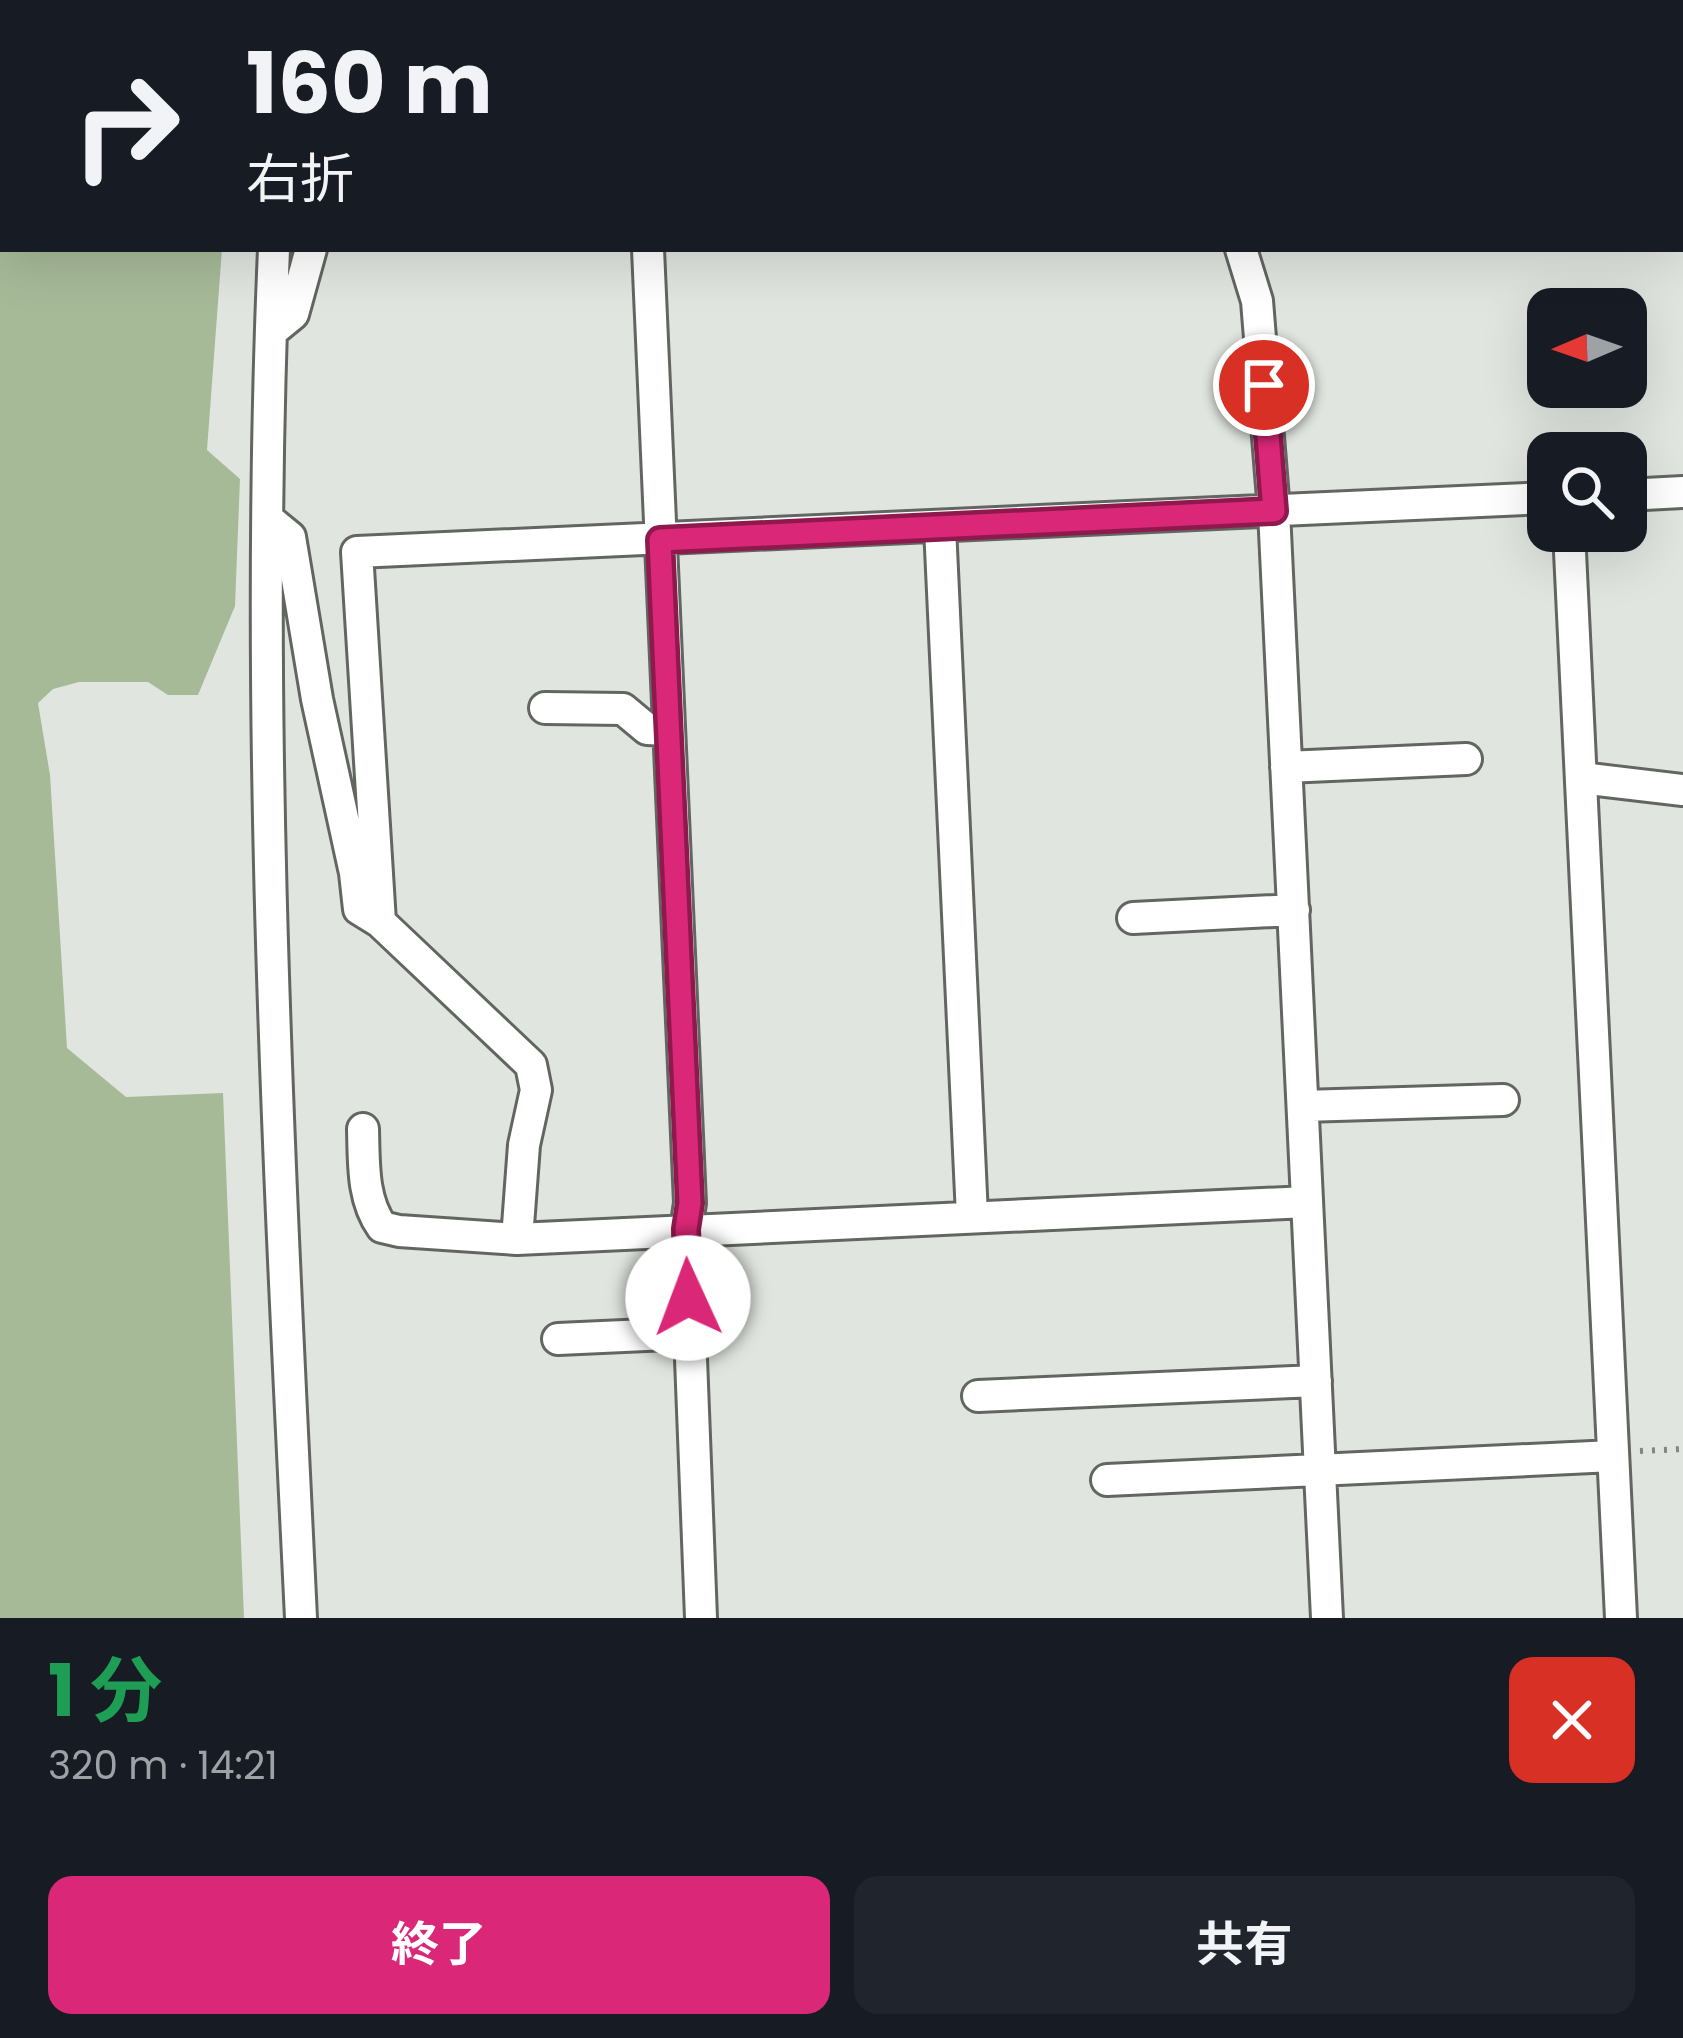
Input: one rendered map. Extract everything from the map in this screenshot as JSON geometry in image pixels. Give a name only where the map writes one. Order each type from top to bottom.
[{"type":"street","points":[[274,252],[268,519],[269,898],[301,1618]]},
{"type":"street","points":[[271,332],[293,314],[310,252]]},
{"type":"street","points":[[648,252],[690,1203],[686,1229],[701,1618]]},
{"type":"street","points":[[1242,252],[1257,301],[1274,511],[1327,1618]]},
{"type":"street","points":[[1647,494],[1683,492]]},
{"type":"street","points":[[380,922],[357,552],[1527,499]]},
{"type":"street","points":[[268,519],[290,538],[359,909],[380,922],[531,1065],[536,1090],[524,1145],[517,1239]]},
{"type":"street","points":[[940,527],[972,1216]]},
{"type":"street","points":[[1571,552],[1621,1618]]},
{"type":"street","points":[[544,708],[623,709],[647,729],[669,730]]},
{"type":"street","points":[[1286,767],[1466,759]]},
{"type":"street","points":[[1581,778],[1683,790]]},
{"type":"street","points":[[1132,918],[1294,910]]},
{"type":"street","points":[[1303,1106],[1503,1100]]},
{"type":"street","points":[[363,1129],[371,1212],[382,1227],[517,1239],[1307,1202]]},
{"type":"street","points":[[558,1339],[690,1333]]},
{"type":"street","points":[[979,1396],[1316,1381]]},
{"type":"street","points":[[1107,1480],[1320,1473],[1613,1454]]},
{"type":"path","points":[[1613,1454],[1683,1449]]},
{"type":"green space","points":[[0,252],[222,252],[207,450],[240,479],[235,606],[198,695],[168,695],[148,682],[79,682],[53,689],[38,703],[50,775],[67,1048],[126,1097],[223,1093],[244,1618],[0,1618]]},
{"type":"route","points":[[688,1298],[690,1203],[660,540],[1274,511],[1264,385]]}]
